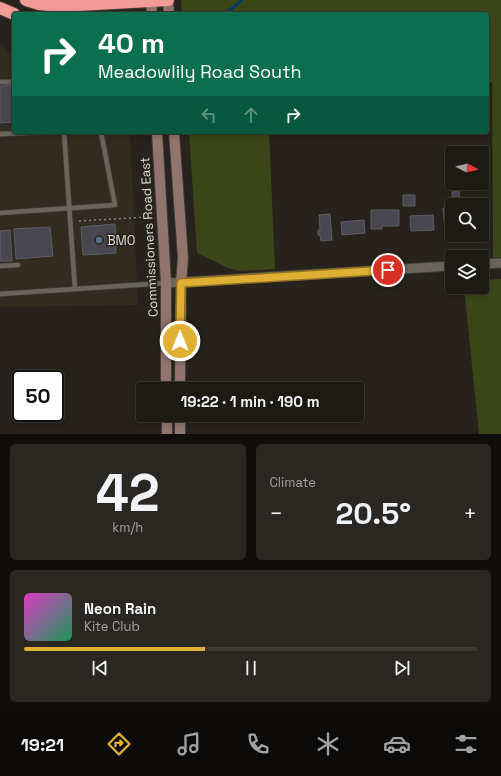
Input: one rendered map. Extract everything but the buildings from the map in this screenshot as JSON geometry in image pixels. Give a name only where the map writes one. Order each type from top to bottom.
[{"type":"highway","points":[[26,0],[39,4],[60,6],[168,0]]},
{"type":"highway","points":[[0,8],[12,13]]},
{"type":"main road","points":[[168,0],[169,12]]},
{"type":"main road","points":[[151,1],[152,12]]},
{"type":"main road","name":"Commissioners Road East","points":[[157,134],[163,258],[166,284],[166,382]]},
{"type":"main road","name":"Commissioners Road East","points":[[174,134],[183,258],[181,283],[180,382]]},
{"type":"main road","points":[[167,422],[167,434]]},
{"type":"main road","points":[[180,422],[180,434]]},
{"type":"street","points":[[489,264],[501,263]]},
{"type":"street","points":[[166,284],[445,266]]},
{"type":"lane","points":[[0,82],[12,82]]},
{"type":"lane","points":[[0,134],[12,134]]},
{"type":"lane","points":[[64,134],[75,289]]},
{"type":"lane","points":[[0,213],[115,205],[101,134]]},
{"type":"lane","points":[[0,266],[18,265]]},
{"type":"lane","points":[[0,294],[166,284]]},
{"type":"path","points":[[79,222],[148,217]]},
{"type":"shaded area","points":[[0,44],[12,54],[12,134],[130,134],[138,305],[0,307]]},
{"type":"green space","points":[[181,0],[501,0],[501,257],[493,258],[492,82],[489,82],[489,12],[182,12]]},
{"type":"green space","points":[[189,134],[269,134],[275,269],[240,271],[228,268],[197,253]]},
{"type":"green space","points":[[501,279],[501,434],[479,434],[465,294],[489,294],[489,280]]},
{"type":"waterway","points":[[227,12],[242,0]]},
{"type":"place","name":"BMO","points":[[99,240]]},
{"type":"route","points":[[180,341],[181,283],[388,270]]}]
